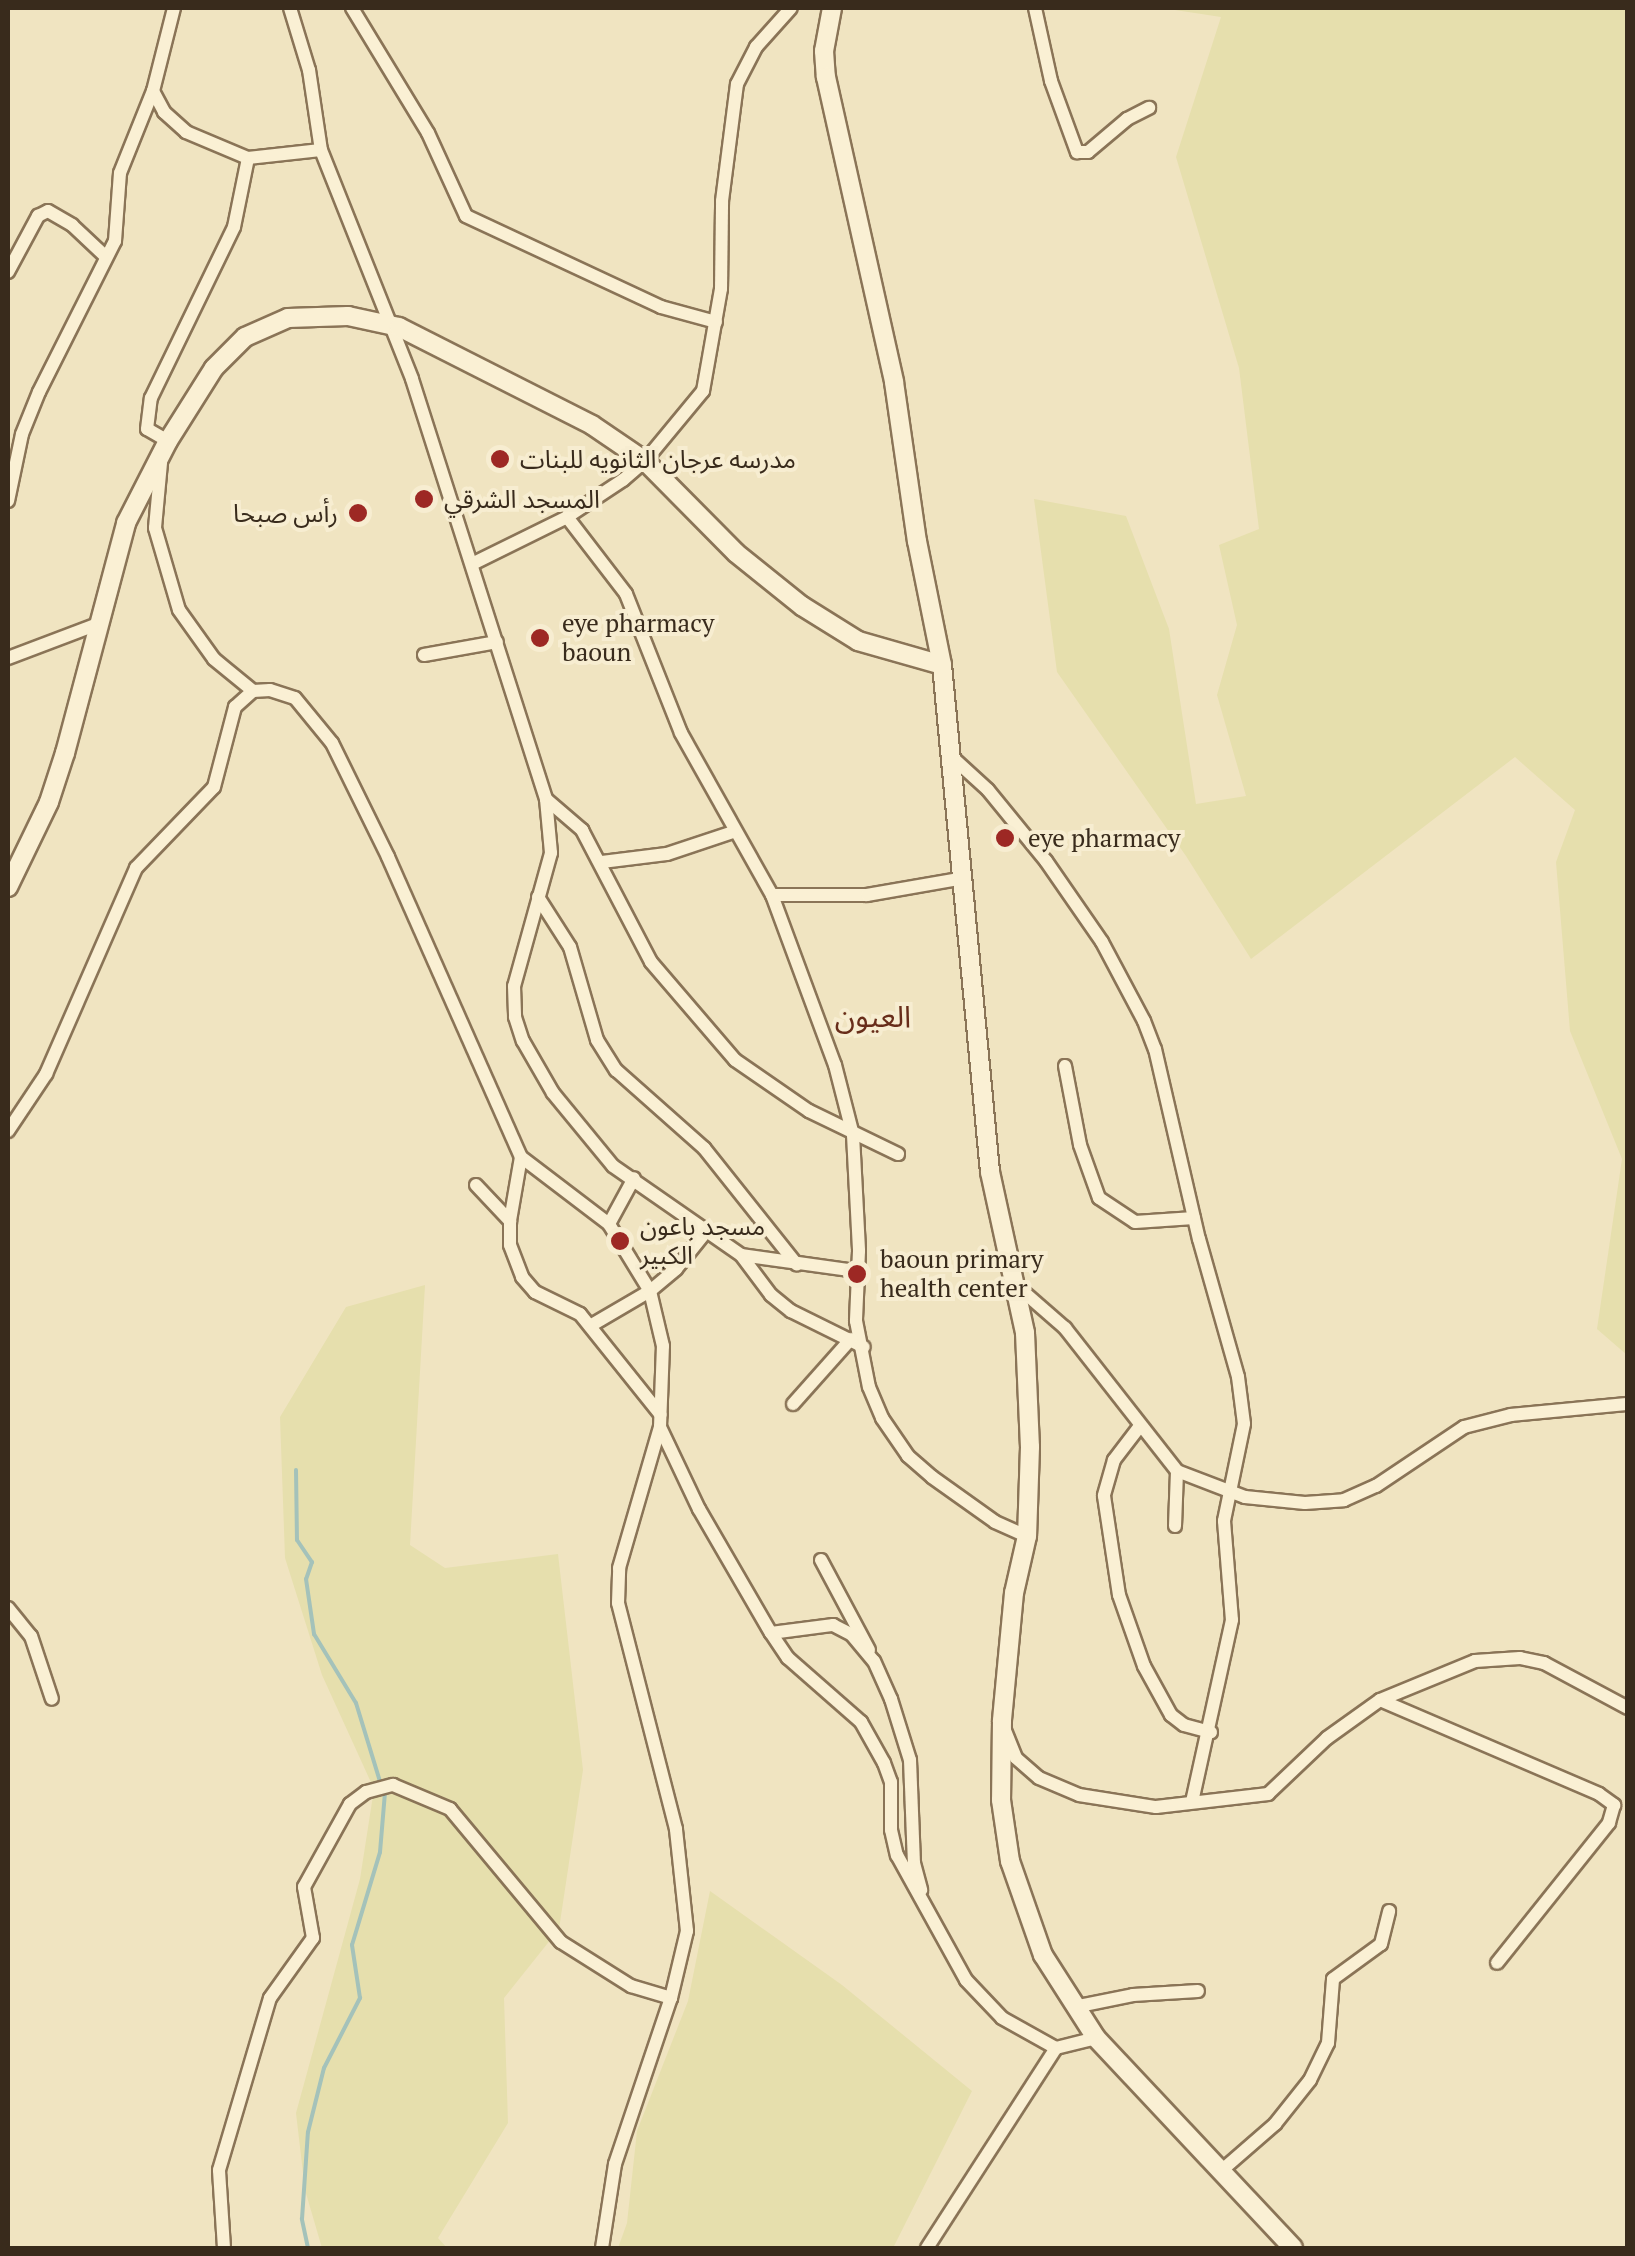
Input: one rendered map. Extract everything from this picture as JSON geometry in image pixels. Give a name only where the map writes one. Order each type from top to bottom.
[{"type":"street","points":[[8,501],[22,434],[39,392],[118,232],[120,172],[153,91],[174,8]]},
{"type":"street","points":[[290,8],[309,70],[321,150],[391,325],[546,800],[551,854],[514,986],[515,1017],[523,1041],[553,1093],[613,1166],[704,1234],[741,1255],[857,1271]]},
{"type":"street","points":[[352,8],[428,133],[466,216],[662,307],[716,322]]},
{"type":"street","points":[[472,564],[567,517],[645,461],[703,391],[716,322],[722,201],[737,84],[756,47],[791,8]]},
{"type":"street","points":[[832,8],[824,51],[831,104],[891,368],[916,541],[942,665],[990,1172],[1010,1280],[1025,1333],[1030,1447],[1027,1536],[1014,1593],[1002,1721],[1001,1800],[1014,1876],[1029,1925],[1074,2007],[1096,2038],[1293,2248]]},
{"type":"street","points":[[1036,8],[1051,81],[1077,152],[1088,152],[1127,119],[1149,108]]},
{"type":"street","points":[[153,91],[164,112],[186,132],[248,158],[321,150]]},
{"type":"street","points":[[165,448],[147,429],[151,398],[234,227],[248,158]]},
{"type":"street","points":[[8,272],[36,220],[48,211],[72,225],[106,257]]},
{"type":"street","points":[[8,887],[49,802],[120,538],[165,448],[214,368],[256,330],[288,318],[321,314],[391,325],[432,341],[592,425],[645,461],[736,553],[802,606],[858,641],[942,665]]},
{"type":"street","points":[[165,448],[155,528],[169,586],[201,644],[254,691]]},
{"type":"street","points":[[567,517],[626,594],[664,698],[733,832],[772,894],[835,1065],[853,1135],[856,1322],[864,1347],[868,1388],[882,1418],[908,1456],[995,1522],[1027,1536]]},
{"type":"street","points":[[8,658],[98,624]]},
{"type":"street","points":[[424,655],[497,642]]},
{"type":"street","points":[[8,1131],[46,1074],[136,868],[214,787],[221,774],[229,716],[254,691],[270,690],[296,698],[332,743],[388,857],[521,1157],[609,1224],[650,1291],[664,1346],[660,1421],[619,1568],[618,1603],[668,1796],[686,1906],[686,1931],[671,1998],[615,2164],[602,2248]]},
{"type":"street","points":[[953,758],[1011,815],[1076,902],[1125,981],[1156,1049],[1194,1218],[1243,1401],[1242,1437],[1226,1492],[1224,1532],[1232,1620],[1211,1732],[1192,1802]]},
{"type":"street","points":[[546,800],[573,820],[602,862],[652,962],[721,1045],[769,1087],[853,1135],[898,1154]]},
{"type":"street","points":[[602,862],[678,852],[733,832]]},
{"type":"street","points":[[772,894],[866,895],[964,878]]},
{"type":"street","points":[[538,897],[570,947],[597,1040],[616,1070],[704,1148],[797,1265]]},
{"type":"street","points":[[1065,1066],[1080,1145],[1099,1198],[1135,1222],[1194,1218]]},
{"type":"street","points":[[521,1157],[510,1221],[514,1260],[530,1289],[571,1306],[590,1326],[660,1421],[700,1509],[772,1633],[811,1680],[861,1722],[891,1782],[891,1830],[896,1855],[978,1997],[1014,2026],[1056,2048],[1096,2038]]},
{"type":"street","points":[[609,1224],[634,1178]]},
{"type":"street","points":[[476,1186],[510,1221]]},
{"type":"street","points":[[590,1326],[650,1291],[704,1234]]},
{"type":"street","points":[[741,1255],[781,1303],[864,1347]]},
{"type":"street","points":[[1010,1280],[1064,1328],[1177,1470],[1226,1492],[1276,1502],[1344,1500],[1376,1486],[1444,1438],[1480,1422],[1628,1404]]},
{"type":"street","points":[[793,1404],[851,1340]]},
{"type":"street","points":[[1140,1426],[1114,1460],[1104,1496],[1120,1595],[1144,1666],[1171,1715],[1184,1724],[1211,1732]]},
{"type":"street","points":[[1175,1526],[1177,1470]]},
{"type":"street","points":[[821,1560],[857,1620],[910,1760],[914,1864],[923,1897]]},
{"type":"street","points":[[8,1608],[31,1636],[52,1699]]},
{"type":"street","points":[[772,1633],[834,1625],[852,1634],[874,1662]]},
{"type":"street","points":[[1002,1721],[1016,1758],[1056,1787],[1144,1807],[1268,1794],[1327,1738],[1380,1700],[1475,1662],[1520,1658],[1565,1670],[1628,1708]]},
{"type":"street","points":[[1380,1700],[1599,1794],[1614,1805],[1609,1823],[1498,1963]]},
{"type":"street","points":[[224,2248],[219,2170],[270,1998],[313,1938],[304,1887],[350,1804],[366,1792],[393,1786],[450,1808],[561,1942],[631,1986],[671,1998]]},
{"type":"street","points":[[1221,2171],[1275,2124],[1310,2080],[1328,2043],[1333,1980],[1381,1944],[1389,1912]]},
{"type":"street","points":[[1074,2007],[1133,1995],[1198,1991]]},
{"type":"street","points":[[927,2248],[1056,2048]]},
{"type":"shaded area","points":[[1162,8],[1627,8],[1627,1355],[1597,1329],[1622,1159],[1570,1031],[1556,862],[1575,810],[1515,757],[1251,959],[1186,856],[1057,672],[1034,499],[1126,516],[1169,629],[1196,804],[1246,796],[1217,695],[1237,625],[1219,545],[1259,529],[1239,368],[1176,157],[1221,17]]},
{"type":"shaded area","points":[[425,1285],[410,1545],[445,1568],[558,1554],[583,1770],[559,1929],[504,1998],[508,2123],[438,2238],[447,2248],[322,2248],[305,2190],[296,2113],[360,1879],[374,1789],[322,1675],[285,1558],[280,1417],[346,1307]]},
{"type":"shaded area","points":[[710,1891],[842,1985],[972,2091],[893,2248],[618,2248],[627,2223],[637,2131],[688,2001]]},
{"type":"waterway","points":[[296,1470],[297,1540],[312,1562],[306,1579],[314,1634],[356,1703],[381,1785]]},
{"type":"waterway","points":[[308,2248],[302,2219],[308,2132],[324,2068],[360,1998],[352,1945],[380,1852],[385,1793]]},
{"type":"place","name":"مدرسه عرجان الثانويه للبنات","points":[[500,459]]},
{"type":"place","name":"المسجد الشرقي","points":[[424,499]]},
{"type":"place","name":"رأس صبحا","points":[[358,513]]},
{"type":"place","name":"eye pharmacy baoun","points":[[540,638]]},
{"type":"place","name":"eye pharmacy","points":[[1005,838]]},
{"type":"place","name":"مسجد باعون الكبير","points":[[620,1241]]},
{"type":"place","name":"baoun primary health center","points":[[857,1274]]},
{"type":"district","name":"العيون","points":[[873,1016]]}]
